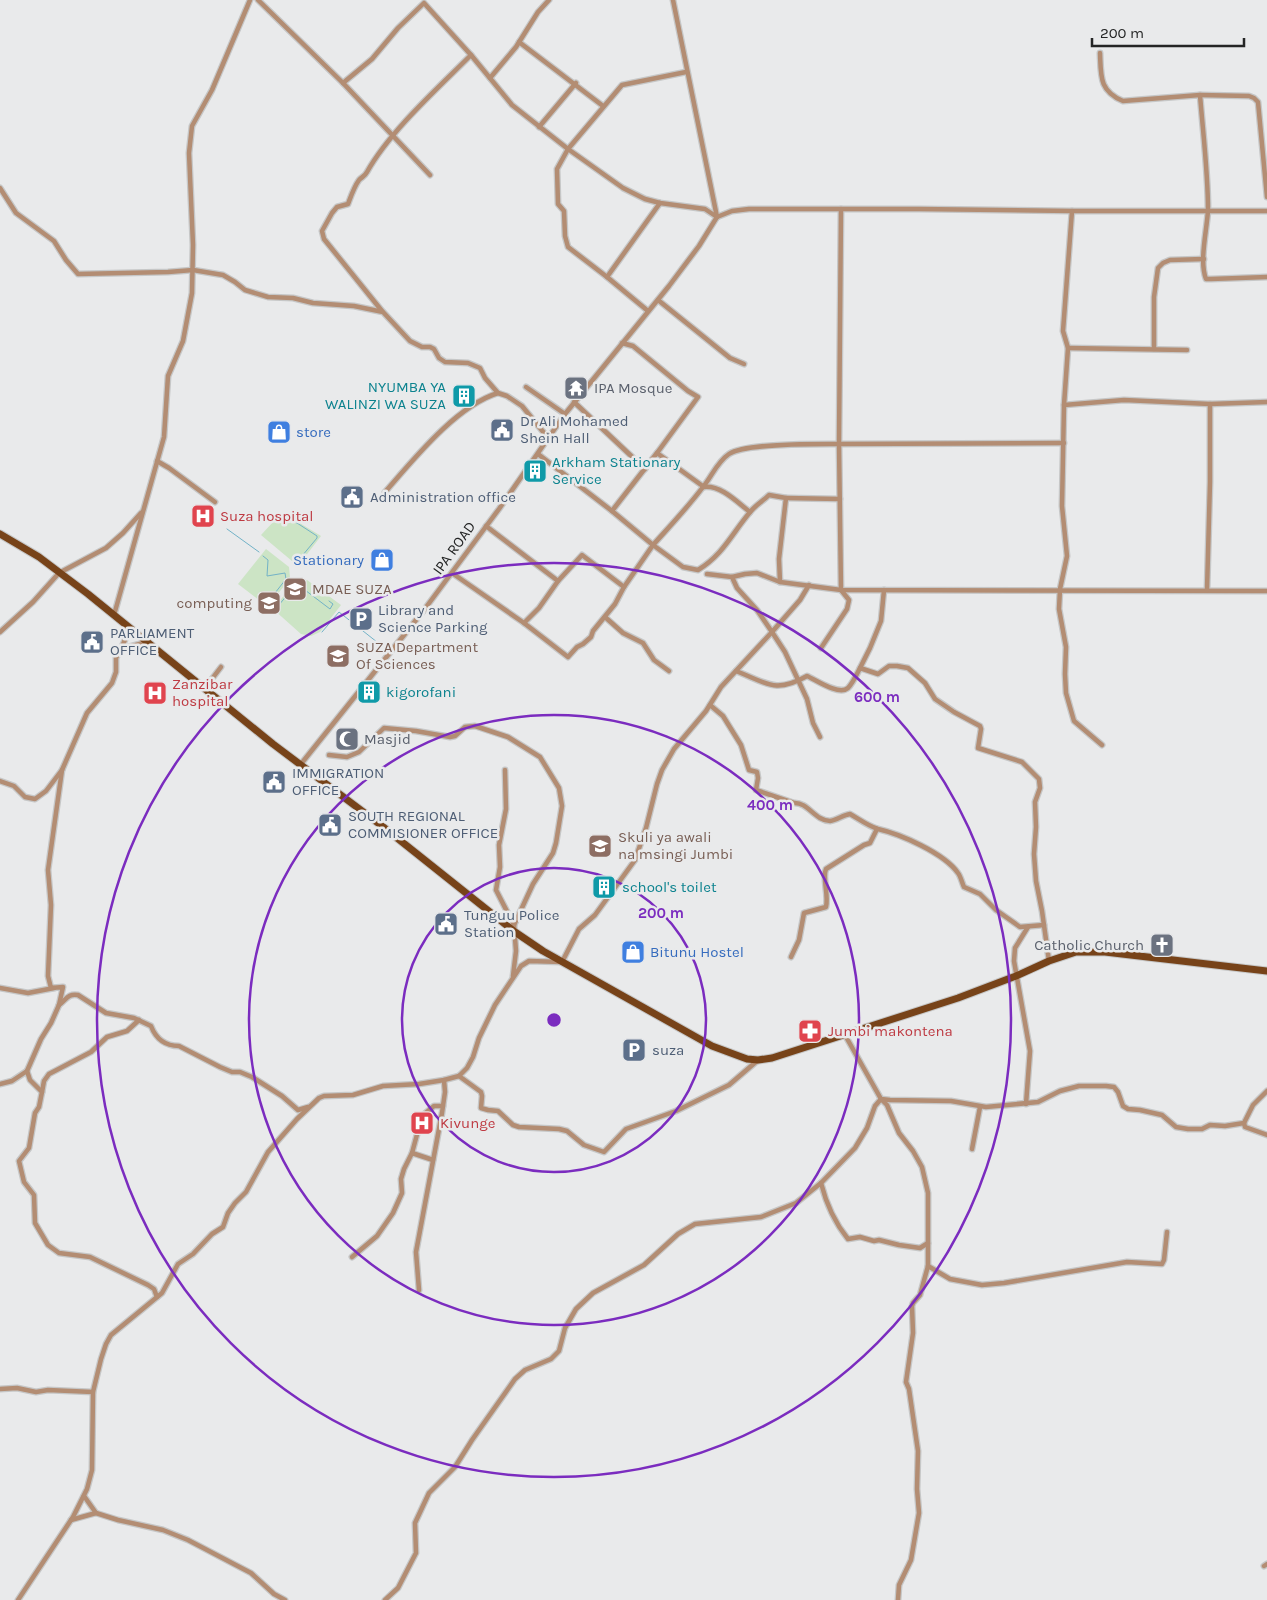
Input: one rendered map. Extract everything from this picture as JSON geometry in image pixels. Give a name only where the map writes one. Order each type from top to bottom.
[{"type":"main road","points":[[0,534],[39,557],[148,641],[272,744],[301,764],[543,951],[712,1046],[734,1055],[758,1060],[772,1058],[958,998],[1016,976],[1049,960],[1076,952],[1105,952],[1267,971]]},
{"type":"street","points":[[114,615],[164,437],[168,376],[183,341],[192,293],[194,246],[189,153],[192,126],[212,90],[250,0]]},
{"type":"street","points":[[258,0],[343,83],[430,175]]},
{"type":"street","points":[[490,78],[508,58],[548,0]]},
{"type":"street","points":[[673,0],[686,72],[717,217]]},
{"type":"street","points":[[343,83],[372,60],[423,1],[512,105],[568,149],[623,188],[645,199],[705,209],[717,217]]},
{"type":"street","points":[[519,42],[576,83],[603,106]]},
{"type":"street","points":[[1100,53],[1102,84],[1112,96],[1122,100],[1200,96],[1249,96],[1254,98],[1258,102],[1267,197]]},
{"type":"street","points":[[471,55],[393,136],[370,165],[365,176],[360,178],[348,204],[337,207],[322,231],[324,239],[383,312],[410,341],[422,347],[434,349],[439,358],[445,362],[468,363],[480,368],[485,378],[498,393],[507,396],[522,406],[549,439]]},
{"type":"street","points":[[648,311],[568,247],[565,236],[564,211],[558,204],[557,169],[568,149],[622,84],[686,72]]},
{"type":"street","points":[[539,127],[576,83]]},
{"type":"street","points":[[1200,96],[1208,211],[1204,259],[1206,279],[1267,277]]},
{"type":"street","points":[[0,188],[16,213],[54,241],[78,274],[193,270],[223,274],[245,290],[268,296],[293,298],[313,303],[354,306],[383,312]]},
{"type":"street","points":[[607,277],[660,203]]},
{"type":"street","points":[[821,648],[849,600],[847,595],[841,590],[839,444],[841,209]]},
{"type":"street","points":[[717,217],[732,212],[749,210],[1267,211]]},
{"type":"street","points":[[1072,211],[1063,330],[1068,348],[1064,405],[1062,506],[1067,556],[1060,590],[1061,624],[1066,647],[1066,694],[1074,722],[1102,745]]},
{"type":"street","name":"IPA ROAD","points":[[301,764],[452,573],[549,439],[564,414],[658,300],[699,246],[717,217]]},
{"type":"street","points":[[1154,349],[1154,297],[1158,268],[1170,260],[1204,259]]},
{"type":"street","points":[[658,300],[730,358],[744,364]]},
{"type":"street","points":[[612,511],[698,398],[633,346],[622,343]]},
{"type":"street","points":[[1068,348],[1186,350]]},
{"type":"street","points":[[526,386],[564,414]]},
{"type":"street","points":[[385,492],[415,457],[452,421],[475,403],[498,393]]},
{"type":"street","points":[[1064,405],[1124,400],[1210,404],[1267,402]]},
{"type":"street","points":[[574,402],[645,470]]},
{"type":"street","points":[[1207,590],[1210,404]]},
{"type":"street","points":[[452,573],[524,623],[568,657],[576,647],[588,640],[593,631],[605,618],[653,545],[704,487],[719,463],[730,453],[742,449],[767,446],[1064,442]]},
{"type":"street","points":[[657,453],[704,487],[711,486],[718,489],[750,512]]},
{"type":"street","points":[[538,454],[653,545],[684,567],[698,570],[715,558],[750,512],[769,496],[840,499]]},
{"type":"street","points":[[157,461],[215,502]]},
{"type":"street","points":[[780,582],[779,559],[786,498]]},
{"type":"street","points":[[0,632],[33,602],[59,573],[106,548],[142,512]]},
{"type":"street","points":[[486,526],[558,581]]},
{"type":"street","points":[[524,623],[539,608],[558,581],[582,555],[624,587]]},
{"type":"street","points":[[707,574],[732,578],[744,574],[757,573],[780,582],[841,590],[1267,591]]},
{"type":"street","points":[[732,578],[741,593],[757,610],[785,652],[807,699],[813,722],[820,736]]},
{"type":"street","points":[[18,1600],[71,1520],[88,1490],[92,1470],[93,1392],[101,1359],[111,1335],[162,1293],[178,1264],[193,1254],[212,1234],[223,1228],[228,1213],[246,1192],[268,1152],[297,1119],[324,1096],[353,1095],[383,1086],[444,1080],[459,1076],[467,1068],[478,1038],[495,1005],[521,966],[529,961],[562,962],[579,929],[595,915],[635,860],[646,828],[657,784],[662,770],[674,749],[710,705],[721,687],[800,600],[809,585]]},
{"type":"street","points":[[736,671],[775,686],[787,686],[807,676],[820,683],[842,690],[847,689],[870,648],[880,621],[884,590]]},
{"type":"street","points":[[605,618],[622,633],[644,643],[654,660],[669,671]]},
{"type":"street","points":[[0,781],[14,786],[25,797],[35,799],[46,791],[62,770],[87,713],[112,683],[116,672],[116,658],[130,628]]},
{"type":"street","points":[[121,649],[148,641]]},
{"type":"street","points":[[860,668],[878,674],[889,666],[908,668],[925,683],[935,699],[980,726],[978,748],[1022,762],[1039,778],[1040,788],[1035,802],[1034,854],[1036,881],[1049,960]]},
{"type":"street","points":[[204,688],[221,667]]},
{"type":"street","points":[[710,705],[723,716],[741,745],[749,770],[756,772],[758,778],[756,790],[794,803],[798,802],[813,814],[830,821],[850,814],[877,829],[903,836],[929,850],[958,872],[964,887],[980,894],[996,910],[1020,927],[1044,925]]},
{"type":"street","points":[[329,755],[347,757],[359,752],[384,728],[450,737],[455,736],[465,727],[474,726],[508,737],[540,757],[559,788],[562,806],[553,853],[533,884],[514,928]]},
{"type":"street","points":[[62,770],[48,870],[51,904],[48,976],[51,988],[63,987]]},
{"type":"street","points":[[505,770],[506,809],[499,845],[500,867],[496,890],[514,928],[516,951],[510,985]]},
{"type":"street","points":[[791,957],[798,940],[804,913],[826,907],[827,886],[824,875],[826,869],[870,843],[877,829]]},
{"type":"street","points":[[1026,1104],[1030,1051],[1016,976],[1015,948],[1028,927]]},
{"type":"street","points":[[0,988],[28,992],[63,987]]},
{"type":"street","points":[[0,1084],[12,1081],[27,1071],[59,1005],[63,987]]},
{"type":"street","points":[[59,1005],[70,995],[78,995],[106,1013],[139,1020],[152,1026],[153,1032],[162,1042],[171,1046],[179,1046],[226,1070],[240,1072],[252,1077],[282,1096],[298,1110],[305,1109],[314,1104]]},
{"type":"street","points":[[139,1020],[127,1031],[108,1037],[91,1052],[49,1074],[44,1081],[39,1107],[35,1114],[29,1148],[19,1161],[24,1182],[34,1195],[35,1223],[48,1245],[59,1254],[90,1257],[148,1284],[154,1289],[157,1297]]},
{"type":"street","points":[[845,1035],[881,1099],[887,1104],[899,1133],[922,1166],[928,1193],[928,1266],[920,1295],[912,1306],[913,1332],[906,1382],[910,1389],[918,1451],[917,1489],[919,1513],[910,1560],[899,1585],[898,1600]]},
{"type":"street","points":[[459,1076],[481,1092],[481,1108],[498,1110],[514,1125],[519,1127],[567,1131],[584,1145],[604,1152],[626,1129],[676,1111],[730,1085],[758,1060]]},
{"type":"street","points":[[27,1071],[30,1080],[42,1092]]},
{"type":"street","points":[[419,1290],[416,1252],[443,1106],[444,1080]]},
{"type":"street","points":[[881,1099],[951,1101],[980,1107],[1026,1104],[1038,1102],[1060,1091],[1079,1086],[1106,1086],[1114,1088],[1118,1092],[1124,1106],[1128,1109],[1162,1115],[1176,1127],[1188,1130],[1202,1129],[1210,1125],[1225,1126],[1244,1123]]},
{"type":"street","points":[[1244,1123],[1253,1105],[1267,1091]]},
{"type":"street","points":[[385,1600],[398,1588],[416,1553],[415,1523],[429,1494],[455,1467],[515,1379],[525,1370],[551,1359],[558,1350],[565,1328],[576,1309],[593,1293],[644,1265],[678,1234],[695,1224],[766,1215],[796,1203],[821,1183],[855,1148],[867,1128],[875,1106],[881,1099]]},
{"type":"street","points":[[352,1257],[377,1236],[393,1213],[402,1193],[401,1179],[412,1153],[422,1116],[434,1106],[443,1106]]},
{"type":"street","points":[[972,1149],[980,1107]]},
{"type":"street","points":[[1244,1123],[1245,1127],[1267,1134]]},
{"type":"street","points":[[412,1153],[433,1160]]},
{"type":"street","points":[[821,1183],[831,1212],[848,1239],[860,1237],[920,1248],[928,1243]]},
{"type":"street","points":[[928,1266],[950,1279],[982,1285],[1128,1262],[1162,1264],[1167,1232]]},
{"type":"street","points":[[0,1389],[17,1388],[36,1392],[48,1390],[93,1392]]},
{"type":"street","points":[[84,1496],[96,1513]]},
{"type":"street","points":[[71,1520],[96,1513],[163,1530],[188,1540],[251,1573],[274,1594],[285,1600]]},
{"type":"green space","points":[[284,517],[298,522],[321,536],[301,562],[292,561],[261,535],[274,521]]},
{"type":"green space","points":[[266,549],[289,567],[290,578],[268,607],[238,584]]},
{"type":"green space","points":[[307,580],[341,605],[320,632],[311,636],[301,634],[273,609],[295,582]]},
{"type":"waterway","points":[[282,518],[297,523],[317,536],[302,556]]},
{"type":"waterway","points":[[227,529],[259,552]]},
{"type":"waterway","points":[[263,556],[268,560],[267,576],[285,573],[286,579],[275,593],[270,595]]},
{"type":"waterway","points":[[278,606],[294,587],[301,587],[330,609],[333,604],[329,601]]},
{"type":"waterway","points":[[322,632],[339,612],[382,646]]},
{"type":"place","name":"IPA Mosque","points":[[576,388]]},
{"type":"place","name":"NYUMBA YA WALINZI WA SUZA","points":[[464,396]]},
{"type":"place","name":"Dr Ali Mohamed Shein Hall","points":[[502,430]]},
{"type":"place","name":"store","points":[[279,432]]},
{"type":"place","name":"Arkham Stationary Service","points":[[535,471]]},
{"type":"place","name":"Administration office","points":[[352,497]]},
{"type":"place","name":"Suza hospital","points":[[203,516]]},
{"type":"place","name":"Stationary","points":[[382,560]]},
{"type":"place","name":"MDAE SUZA","points":[[295,589]]},
{"type":"place","name":"computing","points":[[269,603]]},
{"type":"place","name":"Library and Science Parking","points":[[361,619]]},
{"type":"place","name":"PARLIAMENT OFFICE","points":[[92,642]]},
{"type":"place","name":"SUZA Department Of Sciences","points":[[338,656]]},
{"type":"place","name":"kigorofani","points":[[369,692]]},
{"type":"place","name":"Zanzibar hospital","points":[[155,693]]},
{"type":"place","name":"Masjid","points":[[347,739]]},
{"type":"place","name":"IMMIGRATION OFFICE","points":[[274,782]]},
{"type":"place","name":"SOUTH REGIONAL COMMISIONER OFFICE","points":[[330,825]]},
{"type":"place","name":"Skuli ya awali na msingi Jumbi","points":[[600,846]]},
{"type":"place","name":"school's toilet","points":[[604,887]]},
{"type":"place","name":"Tunguu Police Station","points":[[446,924]]},
{"type":"place","name":"Catholic Church","points":[[1162,945]]},
{"type":"place","name":"Bitunu Hostel","points":[[633,952]]},
{"type":"place","name":"Jumbi makontena","points":[[810,1031]]},
{"type":"place","name":"suza","points":[[634,1050]]},
{"type":"place","name":"Kivunge","points":[[422,1123]]}]
